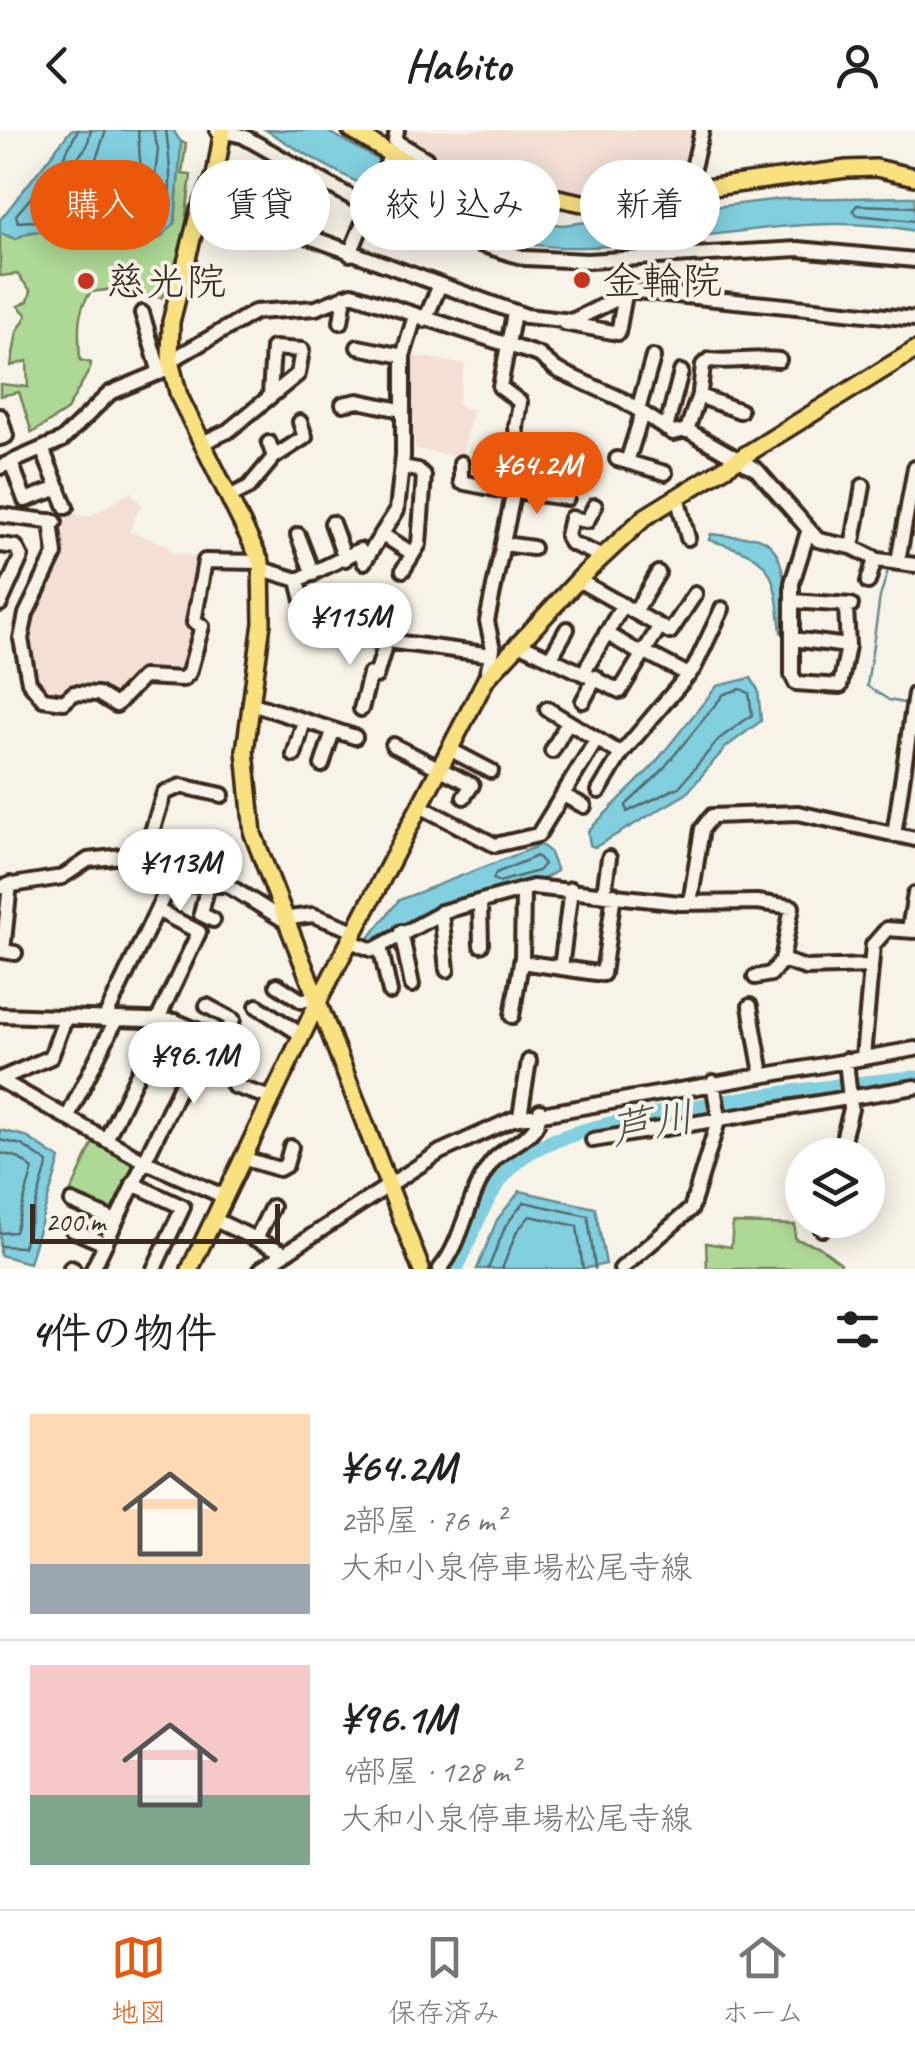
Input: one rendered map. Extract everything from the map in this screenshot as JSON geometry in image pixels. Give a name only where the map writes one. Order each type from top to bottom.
[{"type":"main road","points":[[352,130],[402,160]]},
{"type":"main road","points":[[215,160],[221,131]]},
{"type":"main road","points":[[720,189],[848,169],[876,168],[915,177]]},
{"type":"main road","points":[[192,250],[171,322],[165,367],[262,566],[262,622],[245,751],[251,818],[282,919],[420,1269]]},
{"type":"main road","points":[[190,1269],[302,1036],[315,1001],[353,936],[486,679],[601,556],[645,517],[915,350]]},
{"type":"street","points":[[397,130],[394,141],[426,160]]},
{"type":"street","points":[[695,160],[702,130]]},
{"type":"street","points":[[221,131],[243,136],[350,194]]},
{"type":"street","points":[[330,246],[514,313],[618,334],[626,290],[915,319]]},
{"type":"street","points":[[497,250],[538,260],[798,248],[915,260]]},
{"type":"street","points":[[350,254],[352,250]]},
{"type":"street","points":[[0,515],[54,522],[56,554],[26,614],[21,639],[29,682],[44,699],[60,702],[74,692],[98,694],[116,705],[143,678],[183,680],[201,638],[202,626],[194,622],[205,562],[262,566],[298,580],[360,550],[364,562],[383,535],[396,510],[402,467],[403,356],[440,287]]},
{"type":"street","points":[[341,322],[345,296]]},
{"type":"street","points":[[58,488],[25,500],[6,466],[45,454],[110,393],[165,367],[256,312],[316,308],[345,296],[361,296],[539,356],[557,370],[640,412],[666,430],[676,434],[687,430],[757,470],[818,540],[852,547],[875,559],[915,565]]},
{"type":"street","points":[[562,322],[625,296]]},
{"type":"street","points":[[142,313],[150,342],[165,367]]},
{"type":"street","points":[[486,679],[492,655],[487,620],[516,492],[520,402],[503,391],[500,380],[514,313]]},
{"type":"street","points":[[134,347],[150,342]]},
{"type":"street","points":[[358,347],[403,356]]},
{"type":"street","points":[[687,430],[699,396],[702,365],[709,360],[727,362],[744,356],[779,360]]},
{"type":"street","points":[[653,357],[640,412],[622,460],[665,474]]},
{"type":"street","points":[[666,430],[681,372]]},
{"type":"street","points":[[202,443],[228,431],[270,395]]},
{"type":"street","points":[[699,396],[740,412]]},
{"type":"street","points":[[343,404],[358,401],[401,410]]},
{"type":"street","points":[[0,416],[6,436],[0,438]]},
{"type":"street","points":[[229,497],[249,487],[274,457],[306,437],[300,422]]},
{"type":"street","points":[[269,442],[274,457]]},
{"type":"street","points":[[45,454],[66,507]]},
{"type":"street","points":[[461,462],[461,482],[567,498]]},
{"type":"street","points":[[402,467],[418,470],[424,476],[418,544],[403,570]]},
{"type":"street","points":[[898,561],[915,468]]},
{"type":"street","points":[[852,547],[864,486]]},
{"type":"street","points":[[677,496],[688,538]]},
{"type":"street","points":[[596,506],[586,521],[570,518],[566,536],[601,556]]},
{"type":"street","points":[[332,523],[345,559]]},
{"type":"street","points":[[792,601],[848,606],[848,646],[840,686],[800,686],[792,675],[792,601],[792,583],[808,532]]},
{"type":"street","points":[[298,535],[313,574]]},
{"type":"street","points":[[383,535],[412,554]]},
{"type":"street","points":[[504,544],[533,548]]},
{"type":"street","points":[[0,545],[16,547],[21,557],[0,604]]},
{"type":"street","points":[[868,582],[875,559]]},
{"type":"street","points":[[583,700],[606,634],[658,573]]},
{"type":"street","points":[[298,580],[312,628],[325,634],[492,655]]},
{"type":"street","points":[[578,580],[670,632],[695,594]]},
{"type":"street","points":[[599,791],[622,754],[688,675],[722,609]]},
{"type":"street","points":[[518,642],[620,690],[660,626]]},
{"type":"street","points":[[552,658],[567,630]]},
{"type":"street","points":[[606,634],[688,675]]},
{"type":"street","points":[[361,709],[370,674],[376,676],[387,639]]},
{"type":"street","points":[[792,639],[848,646]]},
{"type":"street","points":[[894,835],[915,694]]},
{"type":"street","points":[[250,703],[354,737]]},
{"type":"street","points":[[547,709],[622,754]]},
{"type":"street","points":[[294,755],[304,721]]},
{"type":"street","points":[[552,750],[568,722]]},
{"type":"street","points":[[322,765],[333,731]]},
{"type":"street","points":[[420,806],[503,846],[538,835],[597,739]]},
{"type":"street","points":[[393,745],[472,784],[464,797]]},
{"type":"street","points":[[449,749],[490,770]]},
{"type":"street","points":[[141,867],[164,794],[181,786],[222,795]]},
{"type":"street","points":[[564,794],[584,806]]},
{"type":"street","points":[[690,904],[702,829],[712,816],[798,813],[915,839]]},
{"type":"street","points":[[15,954],[3,951],[5,886],[62,877],[88,860],[122,856],[169,885],[236,888],[282,919],[313,916],[353,936],[369,950],[441,912],[550,886],[690,904],[757,902],[792,907],[782,960],[771,974],[754,976]]},
{"type":"street","points":[[521,962],[604,974],[609,858]]},
{"type":"street","points":[[208,884],[201,914],[213,920]]},
{"type":"street","points":[[67,1118],[169,885]]},
{"type":"street","points":[[561,968],[571,889]]},
{"type":"street","points":[[508,1012],[521,962],[522,891]]},
{"type":"street","points":[[863,1057],[869,966],[881,932],[912,930],[915,894]]},
{"type":"street","points":[[480,903],[481,945]]},
{"type":"street","points":[[106,1140],[199,932],[157,910]]},
{"type":"street","points":[[441,912],[448,970]]},
{"type":"street","points":[[401,932],[412,985]]},
{"type":"street","points":[[380,946],[390,992]]},
{"type":"street","points":[[782,960],[806,968],[869,966]]},
{"type":"street","points":[[277,985],[302,1002],[315,1001]]},
{"type":"street","points":[[0,1015],[184,1023],[222,1041],[234,1020],[207,1006]]},
{"type":"street","points":[[257,1006],[302,1036]]},
{"type":"street","points":[[750,1006],[762,1074]]},
{"type":"street","points":[[0,1080],[51,1056],[65,1019]]},
{"type":"street","points":[[94,1269],[206,1034]]},
{"type":"street","points":[[261,1269],[466,1137],[520,1116],[915,1050]]},
{"type":"street","points":[[842,1138],[851,1096],[846,1060]]},
{"type":"street","points":[[520,1116],[528,1061]]},
{"type":"street","points":[[245,1064],[234,1086],[271,1098]]},
{"type":"street","points":[[0,1080],[144,1161],[223,1196]]},
{"type":"street","points":[[621,1269],[692,1210],[718,1118],[713,1082]]},
{"type":"street","points":[[593,1140],[915,1087]]},
{"type":"street","points":[[440,1269],[484,1174],[503,1151],[532,1132],[540,1112]]},
{"type":"street","points":[[242,1158],[279,1168],[286,1165],[291,1147]]},
{"type":"street","points":[[133,1184],[182,1207],[154,1269]]},
{"type":"street","points":[[72,1202],[116,1222]]},
{"type":"street","points":[[256,1238],[272,1207]]},
{"type":"street","points":[[213,1219],[286,1253]]},
{"type":"street","points":[[73,1230],[105,1244]]},
{"type":"shaded area","points":[[399,130],[699,130],[690,160],[580,160],[580,196],[560,191],[560,160],[433,160],[400,143]]},
{"type":"shaded area","points":[[407,355],[465,364],[457,405],[473,410],[461,457],[415,449],[413,416],[405,416]]},
{"type":"shaded area","points":[[131,492],[141,505],[129,532],[165,544],[171,552],[203,558],[199,627],[186,672],[142,676],[123,699],[98,693],[62,700],[37,690],[30,651],[24,646],[35,602],[45,591],[51,572],[61,512],[89,517]]},
{"type":"green space","points":[[181,142],[186,143],[182,174],[190,175],[186,216],[190,222],[177,273],[161,298],[122,288],[91,292],[82,307],[79,333],[80,360],[91,363],[90,369],[66,411],[32,433],[19,392],[0,396],[0,384],[28,387],[27,361],[11,366],[17,332],[27,315],[18,306],[28,301],[31,291],[17,274],[0,276],[0,233],[16,239],[30,233],[30,250],[170,250],[170,222],[175,223]]},
{"type":"green space","points":[[95,1138],[132,1161],[135,1171],[110,1214],[69,1196]]},
{"type":"green space","points":[[733,1223],[785,1225],[785,1238],[818,1246],[841,1263],[840,1269],[707,1269],[706,1243],[731,1247]]},
{"type":"water","points":[[71,130],[173,130],[181,142],[175,223],[170,228],[170,160],[47,160]]},
{"type":"water","points":[[266,130],[325,130],[379,160],[350,160],[350,178],[330,167],[330,160],[317,160]]},
{"type":"water","points":[[30,182],[30,232],[16,239],[0,233],[0,220]]},
{"type":"water","points":[[915,197],[915,231],[871,225],[782,227],[720,234],[720,206],[781,199]]},
{"type":"water","points":[[580,223],[580,247],[560,247],[560,225]]},
{"type":"water","points":[[711,534],[764,540],[773,548],[783,575],[785,632],[781,632],[776,593],[766,568],[746,553],[709,540]]},
{"type":"water","points":[[751,678],[758,690],[761,721],[726,747],[686,794],[595,847],[590,845],[588,831],[651,768],[717,686]]},
{"type":"water","points":[[541,845],[549,851],[557,871],[522,887],[426,914],[383,938],[368,939],[399,900]]},
{"type":"water","points":[[0,1130],[25,1136],[60,1159],[29,1263],[0,1255]]},
{"type":"water","points":[[520,1191],[595,1208],[606,1264],[582,1269],[477,1269],[497,1220]]},
{"type":"waterway","points":[[889,567],[880,597],[867,686],[889,700],[908,704]]},
{"type":"waterway","name":"芦川","points":[[456,1269],[499,1182],[521,1158],[549,1143],[593,1129],[709,1104],[915,1078]]},
{"type":"place","name":"金輪院","points":[[582,280]]},
{"type":"place","name":"慈光院","points":[[86,281]]}]
